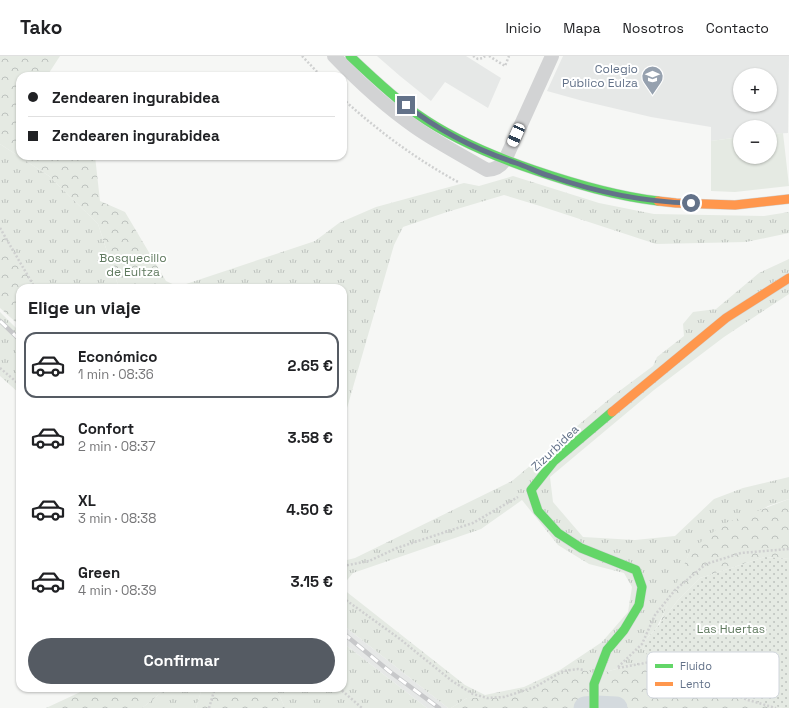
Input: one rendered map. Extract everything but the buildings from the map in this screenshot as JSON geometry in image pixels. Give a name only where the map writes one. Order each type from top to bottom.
[{"type":"street","points":[[334,56],[349,72],[386,105],[415,127],[487,170],[492,170],[501,166],[505,160],[552,56]]},
{"type":"street","points":[[350,56],[384,88],[417,114],[456,138],[505,160],[551,176],[597,190],[634,198],[676,203],[735,205],[789,199]]},
{"type":"street","name":"Zizurbidea","points":[[594,708],[594,684],[607,650],[624,630],[639,605],[642,587],[636,570],[581,548],[558,532],[538,511],[531,490],[554,461],[630,396],[726,318],[789,278]]},
{"type":"path","points":[[302,56],[316,72]]},
{"type":"path","points":[[473,56],[478,59],[483,58],[484,56]]},
{"type":"path","points":[[489,56],[505,66],[509,56]]},
{"type":"path","points":[[347,102],[383,134],[410,153],[458,182]]},
{"type":"path","points":[[0,228],[33,284]]},
{"type":"path","points":[[0,368],[16,382]]},
{"type":"path","points":[[347,565],[369,561],[397,548],[473,523],[531,490]]},
{"type":"path","points":[[618,668],[642,644],[655,615],[675,590],[706,564],[742,553],[789,549]]},
{"type":"path","points":[[347,601],[400,639],[452,681],[473,694],[487,698],[504,697],[535,687],[564,672],[578,669],[598,674],[618,668],[647,663]]},
{"type":"path","points":[[209,708],[214,692]]},
{"type":"path","points":[[344,692],[362,708]]},
{"type":"path","points":[[743,698],[776,708]]},
{"type":"shaded area","points":[[377,56],[466,56],[501,78],[488,108],[445,82],[431,101]]},
{"type":"shaded area","name":"Colegio Público Eulza","points":[[563,56],[789,56],[788,133],[777,134],[777,120],[733,120],[733,138],[711,141],[711,127],[651,117],[547,91]]},
{"type":"shaded area","points":[[347,628],[448,708],[427,708],[347,646]]},
{"type":"green space","name":"Bosquecillo de Eultza","points":[[0,56],[60,56],[50,72],[16,72],[16,154],[0,144]]},
{"type":"green space","points":[[777,133],[783,133],[789,186],[735,192],[711,191],[711,141],[733,138],[733,164],[777,164]]},
{"type":"green space","points":[[0,144],[16,154],[16,160],[24,160],[49,176],[98,224],[118,284],[33,284],[0,229]]},
{"type":"green space","name":"Bosquecillo de Eultza","points":[[24,160],[95,160],[100,201],[125,212],[166,281],[172,284],[118,284],[98,224],[49,176]]},
{"type":"green space","points":[[513,176],[599,203],[654,214],[764,216],[789,212],[789,233],[746,242],[656,244],[504,195],[403,227],[394,245],[347,408],[347,284],[186,284],[315,241],[339,223],[376,207],[464,183],[479,186]]},
{"type":"green space","points":[[0,228],[33,284],[16,284],[16,322],[0,308]]},
{"type":"green space","points":[[789,259],[789,294],[724,337],[654,390],[550,477],[553,502],[583,537],[635,540],[675,536],[714,499],[743,488],[789,477],[789,499],[768,506],[690,551],[675,590],[657,627],[642,644],[647,655],[647,662],[598,674],[573,670],[561,673],[538,689],[507,697],[467,698],[451,708],[448,708],[347,628],[347,592],[465,685],[485,695],[524,687],[560,670],[602,642],[628,612],[632,587],[624,573],[589,564],[558,545],[522,500],[481,529],[353,573],[347,580],[347,560],[355,558],[512,481],[614,395],[653,366],[657,357],[684,336],[683,324],[693,312],[716,309],[759,273]]},
{"type":"green space","points":[[0,312],[16,328],[16,390],[0,376]]},
{"type":"green space","points":[[789,499],[789,559],[765,557],[700,578],[678,600],[659,625],[690,551],[723,524]]},
{"type":"green space","name":"Las Huertas","points":[[765,557],[789,559],[789,708],[783,708],[743,698],[779,698],[779,652],[647,652],[647,655],[642,644],[678,600],[700,578]]},
{"type":"green space","points":[[347,646],[427,708],[285,708],[278,692],[347,692]]},
{"type":"green space","points":[[647,662],[647,698],[743,698],[783,708],[451,708],[467,698],[506,697],[537,688],[562,672],[578,669],[598,674]]},
{"type":"green space","points":[[80,692],[162,692],[142,708],[46,708]]},
{"type":"green space","points":[[162,692],[201,692],[196,708],[142,708]]},
{"type":"green space","points":[[201,692],[278,692],[285,708],[196,708]]},
{"type":"waterway","points":[[585,708],[616,708]]},
{"type":"railway","points":[[0,321],[16,336]]},
{"type":"railway","points":[[347,636],[389,671],[439,708]]},
{"type":"traffic: fast","points":[[350,56],[374,79],[417,114],[430,123],[473,146],[519,165],[580,185],[611,193],[658,201]]},
{"type":"traffic: fast","points":[[594,708],[594,684],[607,650],[624,630],[639,605],[642,587],[636,570],[581,548],[558,533],[538,511],[531,490],[554,461],[612,412]]},
{"type":"traffic: slow","points":[[658,201],[735,205],[789,199]]},
{"type":"traffic: slow","points":[[612,412],[726,318],[789,278]]},
{"type":"place","name":"Colegio Público Eulza","points":[[653,96]]},
{"type":"route","points":[[406,105],[417,114],[456,138],[505,160],[551,176],[597,190],[634,198],[676,203],[691,203]]}]
